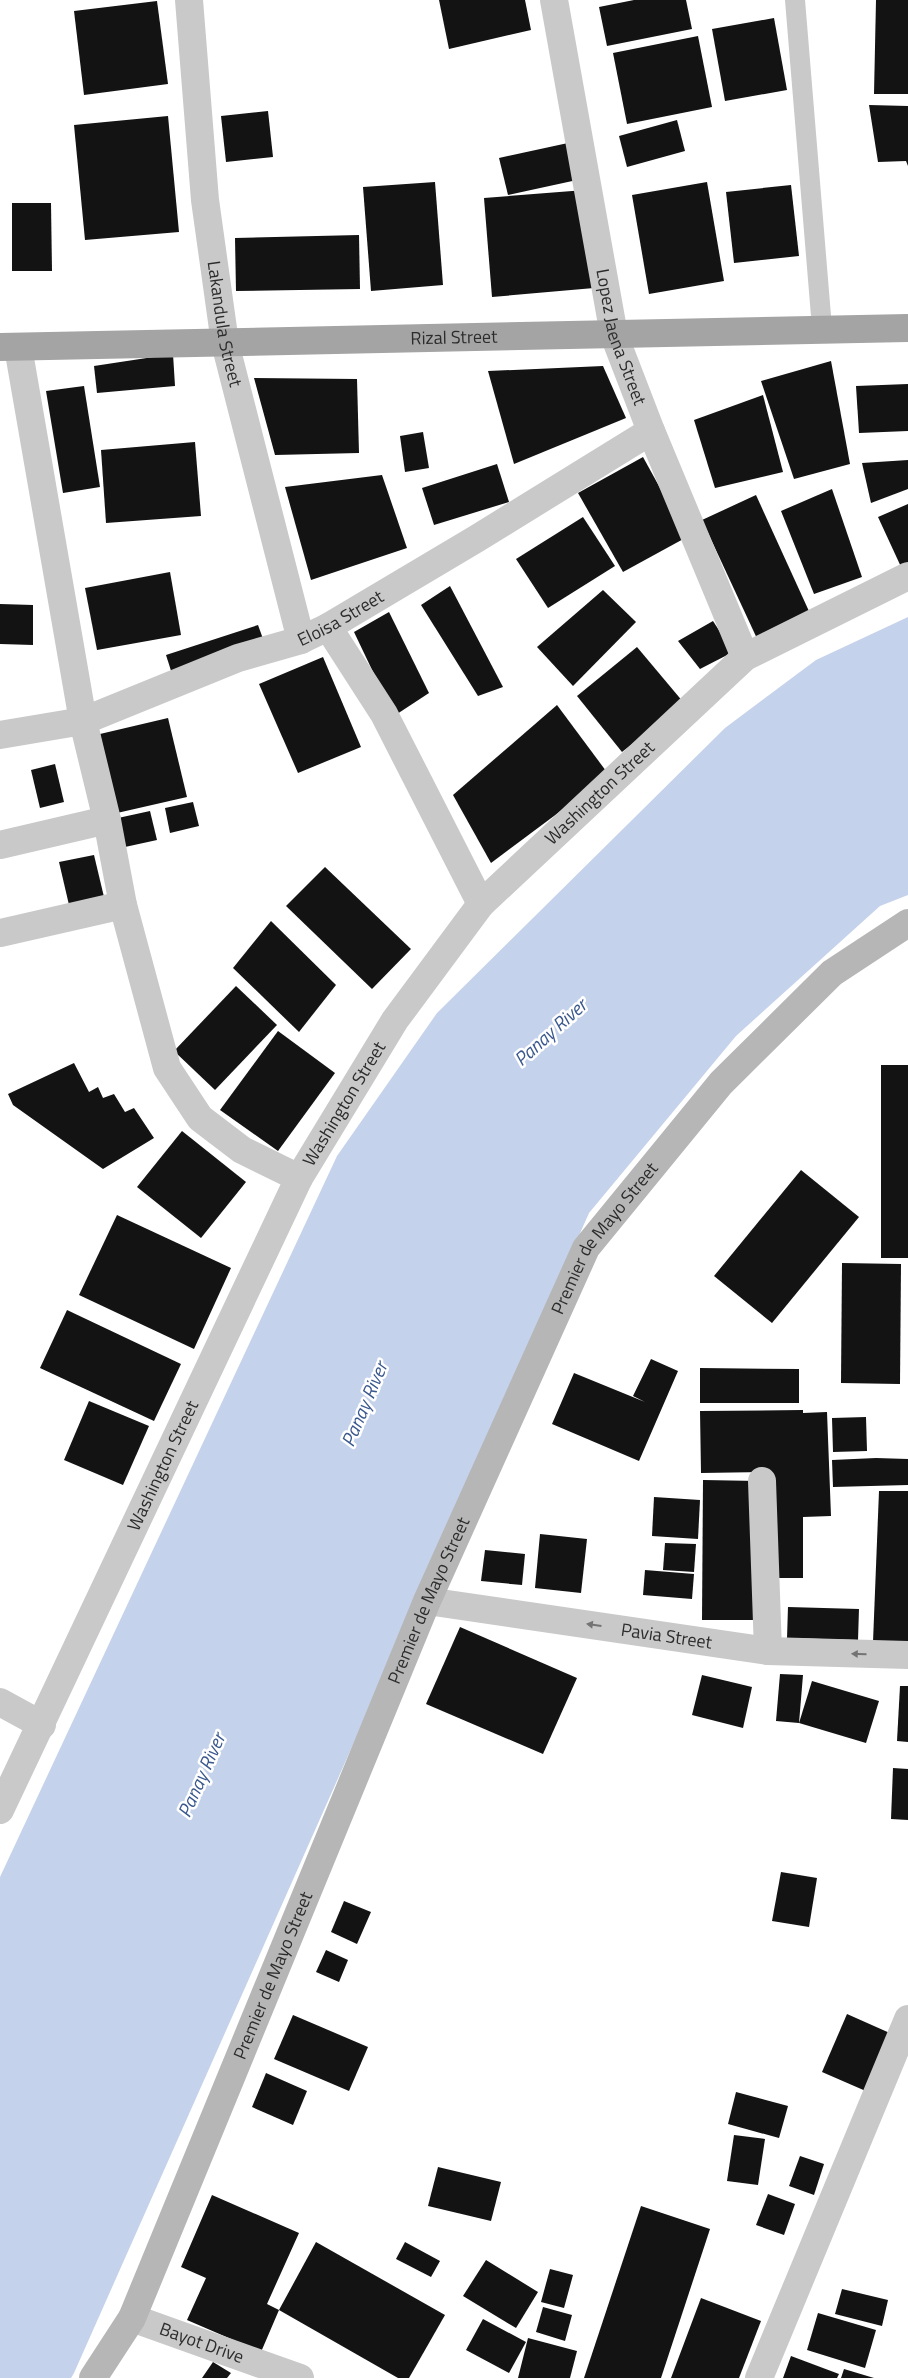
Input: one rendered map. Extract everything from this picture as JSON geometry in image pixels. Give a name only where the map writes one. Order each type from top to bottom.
[{"type":"main road","name":"Rizal Street","points":[[9,347],[614,335],[822,328],[908,328]]},
{"type":"main road","name":"Premier de Mayo Street","points":[[93,2378],[132,2318],[427,1601],[586,1248],[721,1083],[832,973],[908,924]]},
{"type":"street","name":"Lakandula Street","points":[[189,0],[205,200],[225,343],[301,640]]},
{"type":"street","name":"Lopez Jaena Street","points":[[554,0],[614,335],[651,431],[745,657]]},
{"type":"street","points":[[9,347],[83,720],[108,820],[124,905],[167,1068],[200,1118],[242,1150],[300,1178]]},
{"type":"street","name":"Eloisa Street","points":[[0,735],[83,720],[238,658],[301,640],[328,627],[651,431]]},
{"type":"street","name":"Washington Street","points":[[0,1810],[300,1178],[395,1020],[481,904],[745,657],[908,576]]},
{"type":"street","points":[[328,627],[384,714],[481,904]]},
{"type":"street","points":[[0,845],[108,820]]},
{"type":"street","points":[[0,933],[124,905]]},
{"type":"street","points":[[762,1481],[768,1651]]},
{"type":"street","name":"Pavia Street","points":[[427,1601],[768,1651],[908,1655]]},
{"type":"street","points":[[0,1702],[42,1725]]},
{"type":"street","points":[[759,2378],[908,2019]]},
{"type":"street","name":"Bayot Drive","points":[[132,2318],[300,2378]]},
{"type":"lane","points":[[795,0],[822,328]]},
{"type":"water","name":"Panay River","points":[[908,617],[908,895],[880,906],[736,1036],[589,1213],[74,2373],[71,2378],[0,2378],[0,1877],[337,1156],[437,1013],[725,728],[816,660]]},
{"type":"building","points":[[439,0],[525,0],[531,30],[449,49]]},
{"type":"building","points":[[634,0],[686,0],[692,29],[607,46],[599,7]]},
{"type":"building","points":[[876,0],[908,0],[908,94],[874,94]]},
{"type":"building","points":[[157,1],[168,84],[84,95],[74,11]]},
{"type":"building","points":[[774,18],[787,90],[725,101],[712,29]]},
{"type":"building","points":[[698,36],[712,107],[627,124],[613,53]]},
{"type":"building","points":[[869,105],[908,106],[908,166],[906,161],[878,162]]},
{"type":"building","points":[[268,111],[273,157],[226,162],[221,116]]},
{"type":"building","points":[[168,116],[179,232],[85,240],[74,125]]},
{"type":"building","points":[[677,120],[685,151],[627,167],[619,136]]},
{"type":"building","points":[[568,143],[577,180],[508,195],[499,158]]},
{"type":"building","points":[[435,182],[443,285],[371,291],[363,187]]},
{"type":"building","points":[[707,182],[724,281],[649,294],[632,195]]},
{"type":"building","points":[[791,185],[799,256],[734,263],[726,192]]},
{"type":"building","points":[[585,190],[594,288],[492,297],[484,198]]},
{"type":"building","points":[[12,203],[51,203],[52,271],[12,271]]},
{"type":"building","points":[[359,235],[360,289],[236,291],[235,238]]},
{"type":"building","points":[[173,354],[175,386],[97,393],[94,366]]},
{"type":"building","points":[[831,361],[850,464],[794,479],[761,381]]},
{"type":"building","points":[[603,366],[626,418],[514,464],[488,371]]},
{"type":"building","points":[[254,378],[357,379],[359,453],[275,455]]},
{"type":"building","points":[[908,384],[908,431],[859,433],[856,386]]},
{"type":"building","points":[[84,386],[100,487],[63,493],[46,391]]},
{"type":"building","points":[[763,395],[783,472],[715,488],[694,420]]},
{"type":"building","points":[[423,432],[429,468],[405,472],[400,436]]},
{"type":"building","points":[[195,442],[201,516],[106,523],[101,450]]},
{"type":"building","points":[[643,457],[687,537],[623,572],[578,493]]},
{"type":"building","points":[[908,460],[908,489],[871,503],[862,463]]},
{"type":"building","points":[[497,464],[509,502],[434,525],[422,488]]},
{"type":"building","points":[[382,475],[407,548],[311,580],[285,487]]},
{"type":"building","points":[[832,489],[862,577],[814,594],[781,511]]},
{"type":"building","points":[[756,495],[813,620],[760,645],[702,520]]},
{"type":"building","points":[[908,504],[908,566],[902,569],[878,517]]},
{"type":"building","points":[[583,517],[615,566],[548,608],[516,559]]},
{"type":"building","points":[[170,572],[181,635],[97,650],[85,588]]},
{"type":"building","points":[[450,586],[503,687],[478,696],[421,605]]},
{"type":"building","points":[[603,590],[636,622],[573,686],[537,647]]},
{"type":"building","points":[[0,604],[33,605],[33,645],[0,644]]},
{"type":"building","points":[[389,612],[429,693],[394,716],[354,632]]},
{"type":"building","points":[[713,621],[733,652],[700,669],[678,641]]},
{"type":"building","points":[[258,625],[266,647],[173,677],[166,655]]},
{"type":"building","points":[[637,647],[684,703],[622,752],[577,696]]},
{"type":"building","points":[[323,657],[361,747],[298,773],[259,684]]},
{"type":"building","points":[[557,705],[609,775],[491,863],[453,795]]},
{"type":"building","points":[[168,718],[187,797],[117,813],[100,734]]},
{"type":"building","points":[[55,764],[64,802],[40,808],[31,770]]},
{"type":"building","points":[[193,802],[199,826],[170,833],[165,808]]},
{"type":"building","points":[[150,811],[157,840],[125,847],[118,818]]},
{"type":"building","points":[[94,855],[104,897],[69,905],[59,862]]},
{"type":"building","points":[[325,867],[411,949],[372,989],[286,906]]},
{"type":"building","points":[[271,921],[336,985],[299,1032],[233,968]]},
{"type":"building","points":[[236,986],[277,1025],[215,1090],[174,1051]]},
{"type":"building","points":[[278,1031],[335,1073],[278,1151],[220,1110]]},
{"type":"building","points":[[74,1063],[89,1092],[98,1087],[103,1098],[114,1094],[125,1112],[134,1108],[154,1138],[103,1169],[13,1105],[8,1094]]},
{"type":"building","points":[[881,1065],[908,1065],[908,1258],[881,1258]]},
{"type":"building","points":[[182,1131],[246,1182],[201,1238],[137,1187]]},
{"type":"building","points":[[801,1170],[859,1217],[772,1323],[714,1276]]},
{"type":"building","points":[[117,1215],[231,1268],[194,1349],[79,1295]]},
{"type":"building","points":[[842,1263],[901,1264],[900,1384],[841,1383]]},
{"type":"building","points":[[67,1310],[181,1364],[154,1421],[40,1368]]},
{"type":"building","points":[[651,1359],[678,1371],[639,1461],[552,1424],[574,1373],[645,1402],[633,1396]]},
{"type":"building","points":[[700,1368],[799,1369],[799,1403],[700,1403]]},
{"type":"building","points":[[89,1401],[149,1426],[123,1485],[64,1460]]},
{"type":"building","points":[[803,1410],[803,1413],[827,1412],[831,1516],[803,1517],[803,1578],[773,1578],[772,1472],[701,1473],[700,1411]]},
{"type":"building","points":[[866,1417],[867,1451],[833,1452],[832,1418]]},
{"type":"building","points":[[908,1459],[908,1485],[833,1487],[832,1460]]},
{"type":"building","points":[[703,1480],[758,1481],[756,1620],[702,1620]]},
{"type":"building","points":[[879,1491],[908,1491],[908,1644],[873,1642]]},
{"type":"building","points":[[654,1497],[700,1500],[698,1539],[652,1536]]},
{"type":"building","points":[[540,1534],[587,1539],[581,1593],[535,1588]]},
{"type":"building","points":[[665,1543],[696,1544],[694,1572],[663,1570]]},
{"type":"building","points":[[485,1550],[525,1554],[522,1585],[481,1581]]},
{"type":"building","points":[[645,1570],[694,1574],[692,1599],[643,1595]]},
{"type":"building","points":[[788,1607],[859,1609],[858,1640],[787,1638]]},
{"type":"building","points":[[460,1627],[577,1678],[543,1754],[426,1704]]},
{"type":"building","points":[[780,1674],[803,1675],[799,1723],[776,1721]]},
{"type":"building","points":[[702,1675],[752,1687],[743,1728],[692,1715]]},
{"type":"building","points":[[812,1681],[879,1701],[866,1743],[799,1723]]},
{"type":"building","points":[[900,1686],[908,1686],[908,1742],[897,1741]]},
{"type":"building","points":[[893,1768],[908,1769],[908,1820],[891,1819]]},
{"type":"building","points":[[781,1872],[817,1878],[809,1927],[772,1921]]},
{"type":"building","points":[[344,1901],[371,1912],[357,1944],[331,1932]]},
{"type":"building","points":[[326,1950],[348,1960],[339,1982],[316,1972]]},
{"type":"building","points":[[847,2014],[892,2034],[868,2092],[822,2072]]},
{"type":"building","points":[[293,2015],[368,2047],[349,2091],[274,2059]]},
{"type":"building","points":[[266,2073],[307,2091],[293,2125],[252,2107]]},
{"type":"building","points":[[736,2092],[788,2106],[779,2138],[728,2124]]},
{"type":"building","points":[[734,2135],[765,2139],[758,2185],[727,2181]]},
{"type":"building","points":[[800,2156],[824,2164],[814,2195],[789,2186]]},
{"type":"building","points":[[438,2167],[501,2182],[491,2221],[428,2206]]},
{"type":"building","points":[[768,2194],[795,2204],[784,2235],[756,2225]]},
{"type":"building","points":[[212,2195],[299,2233],[267,2304],[279,2310],[261,2352],[187,2320],[206,2278],[181,2267]]},
{"type":"building","points":[[641,2206],[710,2229],[661,2378],[584,2378]]},
{"type":"building","points":[[316,2242],[445,2315],[409,2378],[398,2378],[279,2310]]},
{"type":"building","points":[[405,2242],[440,2261],[431,2277],[396,2259]]},
{"type":"building","points":[[486,2260],[538,2292],[516,2328],[463,2296]]},
{"type":"building","points":[[550,2269],[573,2275],[564,2308],[541,2302]]},
{"type":"building","points":[[842,2289],[888,2300],[882,2326],[835,2314]]},
{"type":"building","points":[[701,2298],[761,2321],[739,2378],[671,2378]]},
{"type":"building","points":[[543,2307],[572,2315],[565,2341],[536,2332]]},
{"type":"building","points":[[818,2313],[876,2330],[865,2368],[807,2350]]},
{"type":"building","points":[[483,2319],[526,2342],[509,2373],[466,2350]]},
{"type":"building","points":[[528,2338],[577,2351],[570,2378],[518,2378]]},
{"type":"building","points":[[791,2356],[839,2374],[837,2378],[783,2378]]},
{"type":"building","points":[[213,2362],[231,2373],[227,2378],[202,2378]]},
{"type":"building","points":[[844,2369],[874,2378],[841,2378]]}]
